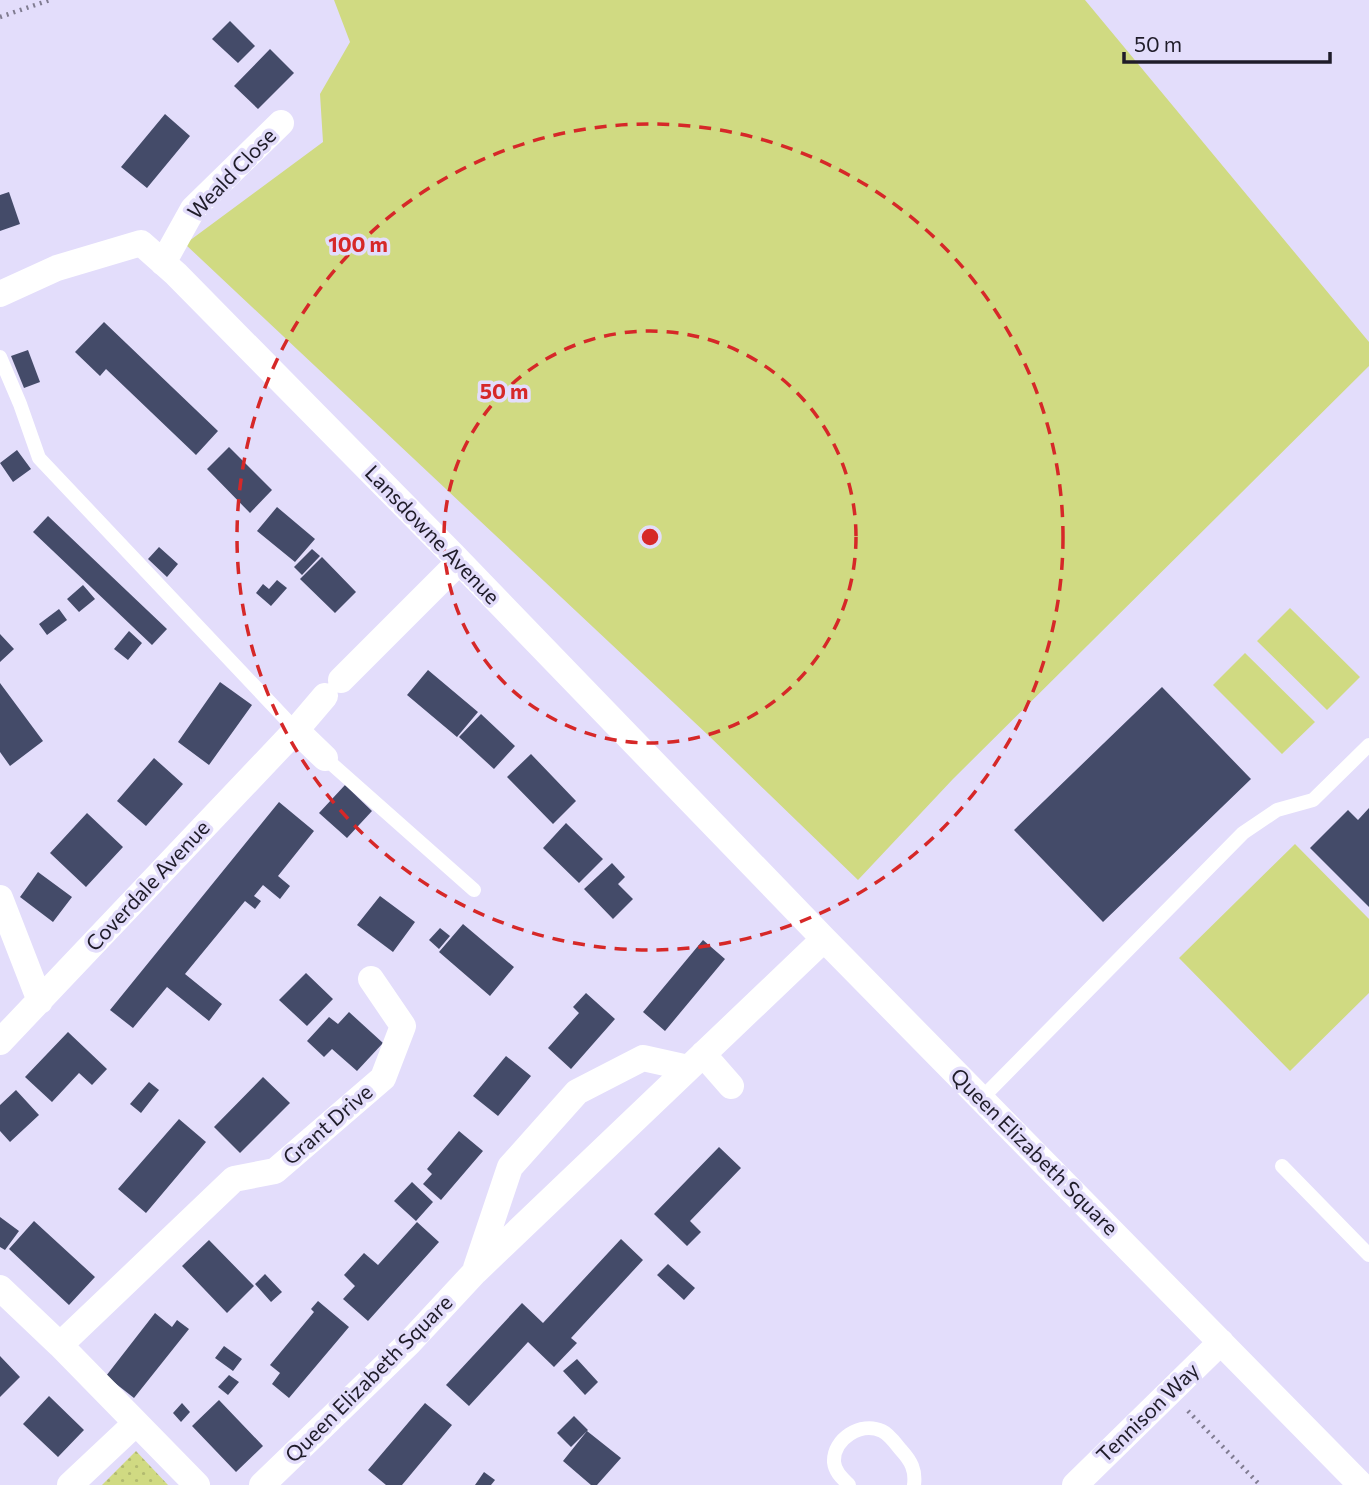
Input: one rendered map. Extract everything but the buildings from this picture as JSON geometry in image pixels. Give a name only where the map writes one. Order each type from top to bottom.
[{"type":"street","name":"Weald Close","points":[[163,263],[193,208],[281,123]]},
{"type":"street","name":"Lansdowne Avenue","points":[[0,294],[57,268],[141,243],[459,562],[824,939]]},
{"type":"street","name":"Coverdale Avenue","points":[[0,1042],[333,688],[459,562]]},
{"type":"street","points":[[296,730],[325,758]]},
{"type":"street","points":[[0,898],[40,1001]]},
{"type":"street","name":"Queen Elizabeth Square","points":[[262,1485],[409,1343],[475,1272],[824,939],[1361,1485]]},
{"type":"street","name":"Grant Drive","points":[[60,1345],[234,1179],[275,1171],[383,1078],[403,1026],[371,979]]},
{"type":"street","name":"Queen Elizabeth Square","points":[[475,1272],[510,1167],[577,1092],[643,1058],[696,1061]]},
{"type":"street","points":[[696,1061],[731,1086]]},
{"type":"street","points":[[0,1288],[60,1345],[197,1485]]},
{"type":"street","name":"Tennison Way","points":[[1075,1485],[1222,1342]]},
{"type":"street","points":[[70,1485],[136,1423]]},
{"type":"lane","points":[[0,357],[39,458],[296,730]]},
{"type":"lane","points":[[981,1098],[1243,833],[1277,810],[1313,800],[1369,745]]},
{"type":"lane","points":[[325,758],[474,890]]},
{"type":"lane","points":[[1282,1166],[1369,1255]]},
{"type":"lane","points":[[849,1485],[834,1461],[838,1445],[842,1438],[867,1428],[882,1431],[903,1452],[914,1468],[914,1485]]},
{"type":"path","points":[[0,17],[50,0]]},
{"type":"path","points":[[1170,1392],[1260,1485]]},
{"type":"green space","points":[[334,0],[1085,0],[1369,342],[1369,366],[953,779],[858,880],[708,735],[185,244],[323,142],[320,94],[350,42]]},
{"type":"green space","points":[[1290,608],[1360,677],[1327,710],[1257,641]]},
{"type":"green space","points":[[1245,653],[1315,722],[1282,754],[1213,685]]},
{"type":"green space","points":[[1295,844],[1369,919],[1369,993],[1290,1071],[1179,958]]},
{"type":"green space","points":[[136,1451],[168,1485],[102,1485]]}]
